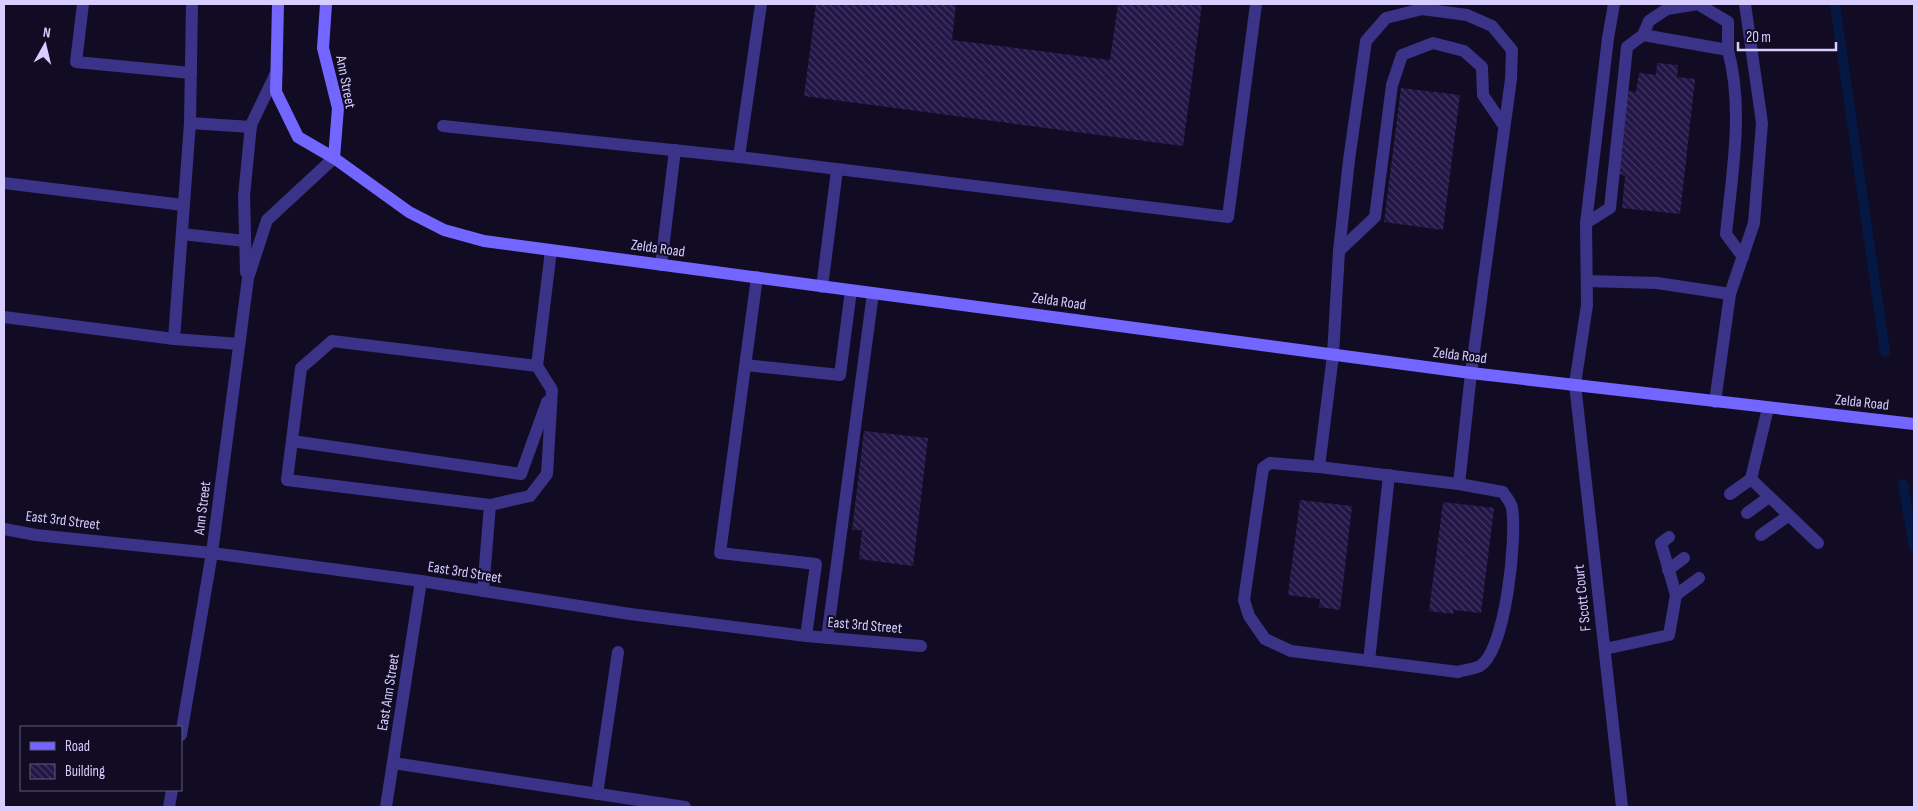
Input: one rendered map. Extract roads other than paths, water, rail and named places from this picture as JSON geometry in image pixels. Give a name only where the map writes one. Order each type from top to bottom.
[{"type":"main road","name":"Ann Street","points":[[277,71],[278,4]]},
{"type":"main road","name":"Ann Street","points":[[326,4],[323,48],[338,108],[334,158]]},
{"type":"main road","name":"Zelda Road","points":[[277,71],[276,92],[298,137],[334,158],[409,212],[444,230],[484,241],[1471,373],[1914,424]]},
{"type":"street","points":[[84,4],[76,62],[191,73]]},
{"type":"street","points":[[174,338],[190,123],[192,4]]},
{"type":"street","points":[[739,157],[761,4]]},
{"type":"street","points":[[443,126],[739,157],[1228,217],[1256,4]]},
{"type":"street","name":"F Scott Court","points":[[1614,4],[1608,38],[1586,223],[1587,305],[1575,384],[1622,807]]},
{"type":"street","points":[[1586,223],[1610,208],[1627,47],[1643,35],[1649,21],[1667,9],[1698,4],[1728,22],[1728,50],[1733,67],[1737,118],[1726,234],[1743,257]]},
{"type":"street","points":[[1715,402],[1730,294],[1754,223],[1762,123],[1745,4]]},
{"type":"street","points":[[1320,467],[1333,355],[1339,252],[1349,160],[1366,41],[1386,18],[1422,9],[1467,15],[1492,26],[1512,50],[1511,79],[1471,373],[1459,484]]},
{"type":"street","points":[[1643,35],[1728,50]]},
{"type":"street","points":[[1339,252],[1375,217],[1392,85],[1402,55],[1433,43],[1464,51],[1482,67],[1483,96],[1504,126]]},
{"type":"street","name":"Ann Street","points":[[247,284],[244,196],[251,127],[277,71]]},
{"type":"street","points":[[190,123],[251,127]]},
{"type":"street","points":[[661,265],[675,150]]},
{"type":"street","name":"Ann Street","points":[[182,729],[212,553],[247,284],[267,220],[334,158]]},
{"type":"street","points":[[822,286],[837,170]]},
{"type":"street","points":[[4,183],[184,205]]},
{"type":"street","points":[[182,234],[245,241]]},
{"type":"street","points":[[537,366],[332,341],[301,368],[287,480],[490,505],[530,496],[547,474],[552,390],[537,366],[551,250]]},
{"type":"street","points":[[757,277],[720,553],[816,564],[806,636]]},
{"type":"street","points":[[1587,281],[1656,283],[1730,294]]},
{"type":"street","points":[[746,364],[840,376],[851,290]]},
{"type":"street","points":[[827,638],[873,293]]},
{"type":"street","points":[[4,317],[239,344]]},
{"type":"street","points":[[292,440],[520,474],[552,390]]},
{"type":"street","points":[[1730,494],[1751,479],[1768,408]]},
{"type":"street","points":[[1270,463],[1389,475],[1459,484],[1502,492],[1512,505],[1514,521],[1504,615],[1495,646],[1481,665],[1458,672],[1291,651],[1265,639],[1249,616],[1244,600],[1263,468],[1270,463]]},
{"type":"street","points":[[1369,661],[1389,475]]},
{"type":"street","points":[[1751,479],[1818,543]]},
{"type":"street","points":[[1746,513],[1769,497]]},
{"type":"street","points":[[483,591],[490,505]]},
{"type":"street","points":[[1762,535],[1788,516]]},
{"type":"street","name":"East 3rd Street","points":[[4,530],[212,553],[421,581],[630,614],[806,636],[921,646]]},
{"type":"street","points":[[1604,650],[1668,634],[1676,595],[1661,543],[1669,537]]},
{"type":"street","points":[[1668,570],[1684,558]]},
{"type":"street","points":[[1676,595],[1699,578]]},
{"type":"street","name":"East Ann Street","points":[[386,807],[421,581]]},
{"type":"street","points":[[598,794],[618,652]]},
{"type":"street","points":[[393,763],[685,807]]},
{"type":"street","points":[[169,807],[172,791]]},
{"type":"waterway","points":[[1835,4],[1885,352]]},
{"type":"waterway","points":[[1903,484],[1914,547]]}]
